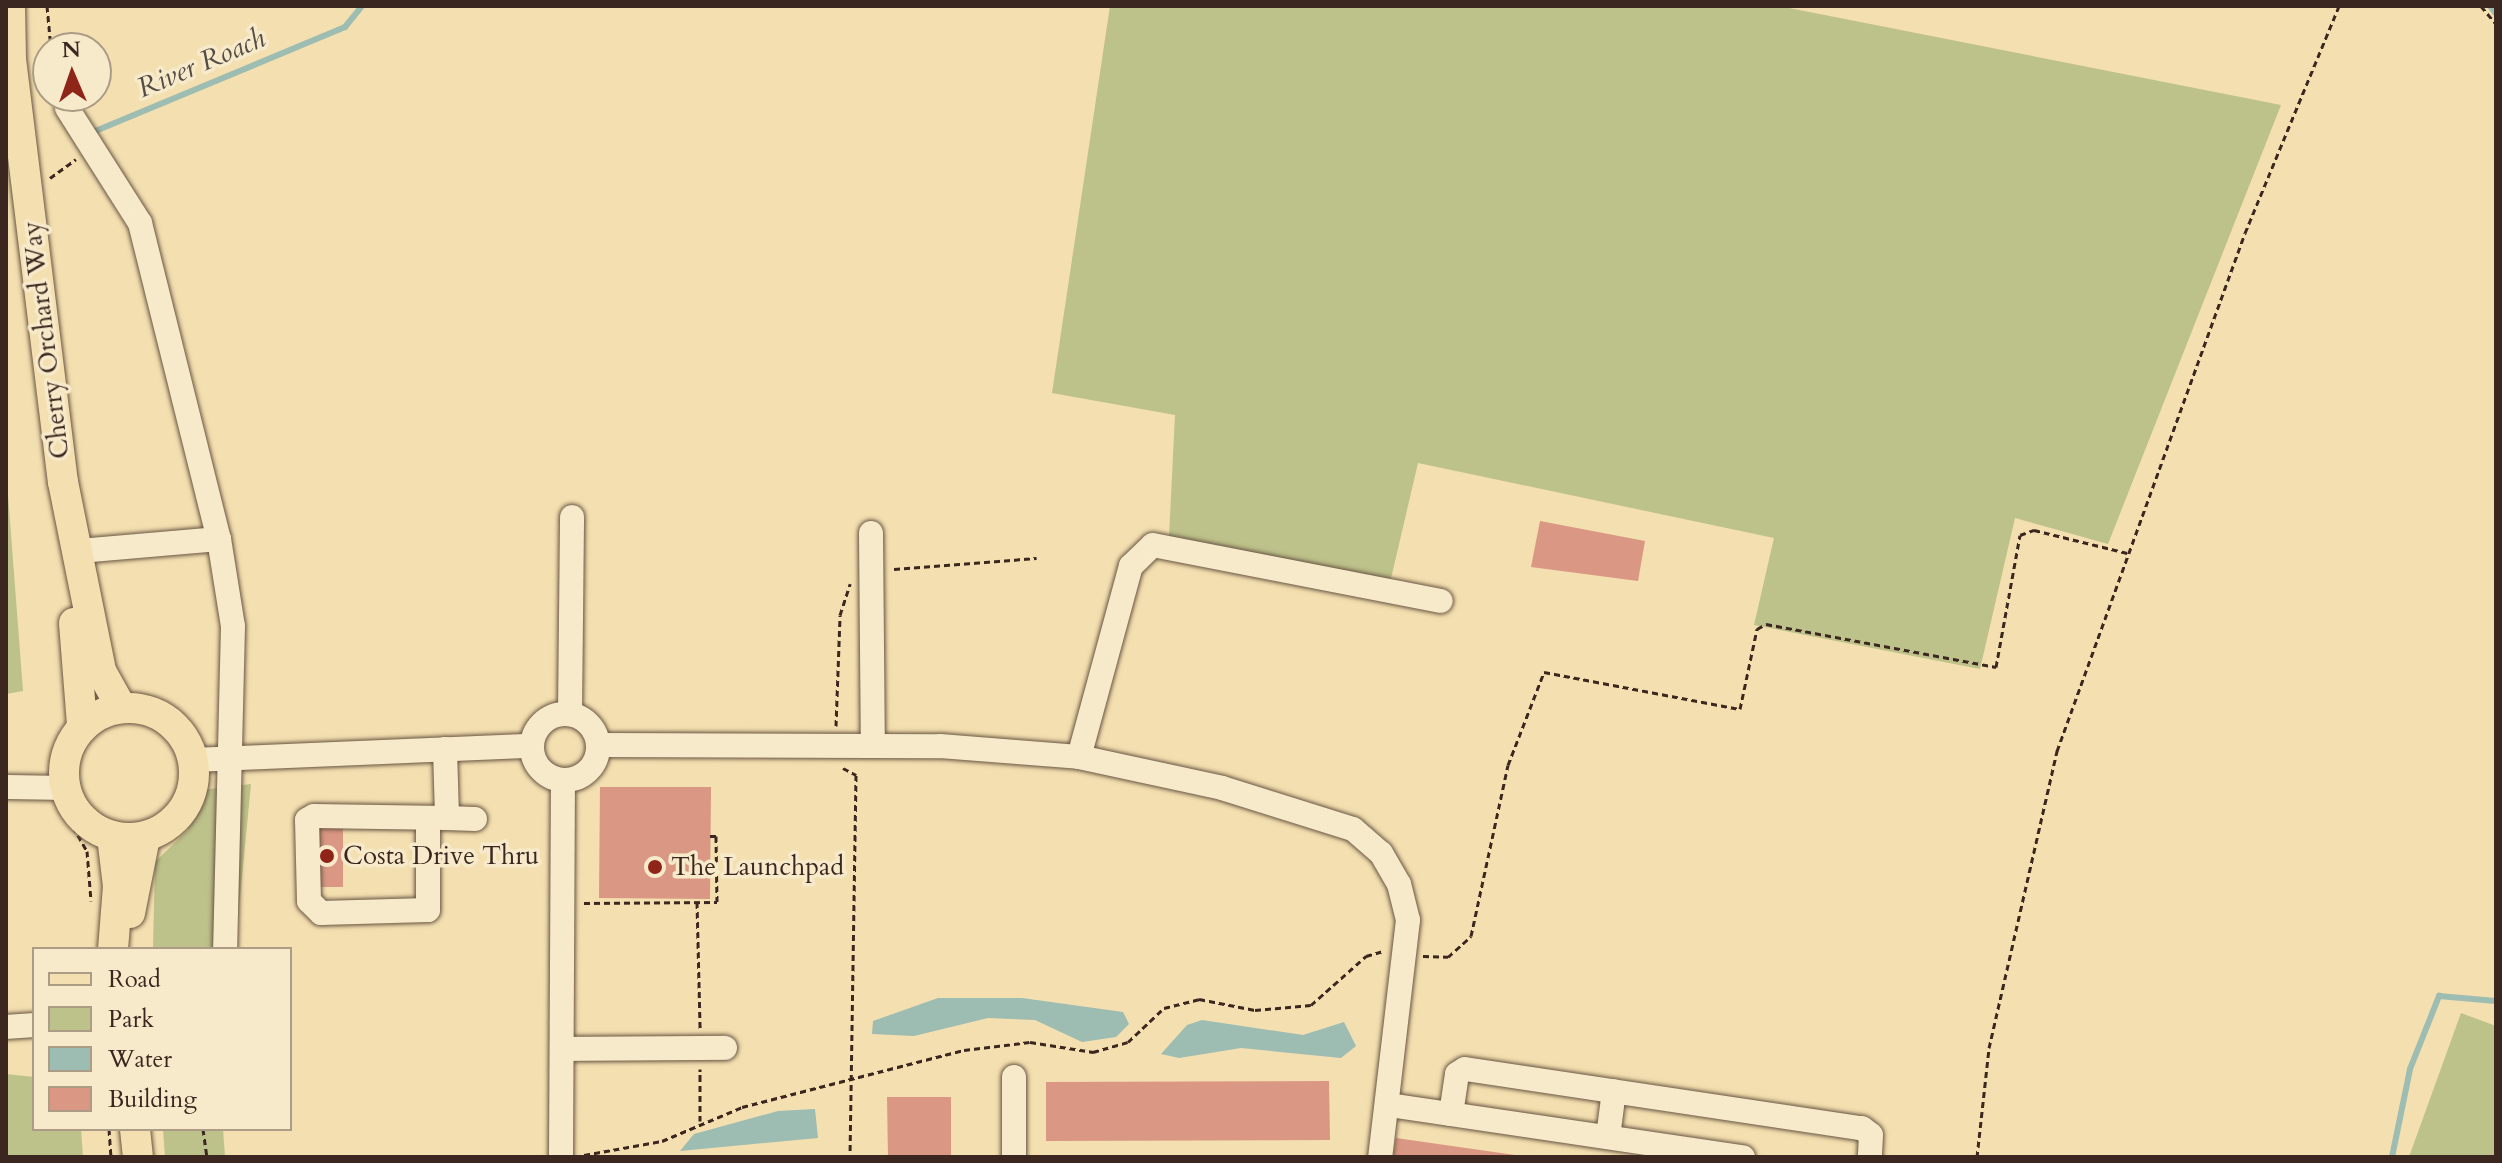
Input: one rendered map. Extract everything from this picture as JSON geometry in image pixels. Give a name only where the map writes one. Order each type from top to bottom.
[{"type":"main road","name":"Cherry Orchard Way","points":[[10,6],[27,187],[63,482],[80,551],[101,671],[121,707]]},
{"type":"main road","name":"Cherry Orchard Way","points":[[63,482],[58,502],[82,725]]},
{"type":"main road","points":[[121,707],[163,716],[180,731],[193,760],[192,793],[181,813],[145,837],[112,836],[84,822],[63,789],[63,763],[82,725],[121,707]]},
{"type":"main road","points":[[112,836],[118,886],[113,947]]},
{"type":"main road","points":[[129,947],[145,837]]},
{"type":"main road","points":[[135,1131],[138,1157]]},
{"type":"street","points":[[70,112],[140,223],[219,539],[233,626],[225,947]]},
{"type":"street","points":[[570,713],[572,517]]},
{"type":"street","points":[[871,533],[873,746]]},
{"type":"street","points":[[80,551],[219,539]]},
{"type":"street","points":[[1079,757],[1131,566],[1153,545],[1179,547],[1441,601]]},
{"type":"street","points":[[570,713],[590,724],[599,745],[586,773],[563,780],[538,767],[531,746],[548,718],[570,713]]},
{"type":"street","points":[[599,745],[873,746],[1079,757],[1222,788],[1353,829],[1381,853],[1399,884],[1408,954],[1380,1157]]},
{"type":"street","points":[[193,760],[531,746]]},
{"type":"street","points":[[445,749],[438,818],[428,910],[321,913],[305,889],[307,820],[384,818],[438,818],[475,819]]},
{"type":"street","points":[[561,1156],[564,1049],[563,780]]},
{"type":"street","points":[[6,787],[63,789]]},
{"type":"street","points":[[6,1027],[32,1025]]},
{"type":"street","points":[[564,1049],[725,1048]]},
{"type":"street","points":[[1451,1114],[1457,1074],[1465,1069],[1862,1128],[1871,1135],[1870,1157]]},
{"type":"street","points":[[1014,1077],[1014,1157]]},
{"type":"street","points":[[1608,1137],[1614,1091]]},
{"type":"street","points":[[1389,1105],[1743,1157]]},
{"type":"path","points":[[47,6],[49,32]]},
{"type":"path","points":[[1977,1157],[1989,1048],[2046,794],[2127,553],[2245,233],[2339,6]]},
{"type":"path","points":[[2481,6],[2496,24]]},
{"type":"path","points":[[27,187],[43,184],[92,148]]},
{"type":"path","points":[[515,1157],[611,1155],[662,1141],[700,1121],[964,1050],[1017,1043],[1093,1052],[1128,1042],[1164,1008],[1199,999],[1255,1010],[1311,1005],[1366,956],[1379,950],[1448,957],[1471,936],[1508,765],[1544,672],[1740,709],[1757,629],[1766,624],[1996,667],[2020,535],[2034,530],[2127,553]]},
{"type":"path","points":[[63,789],[66,823],[87,851],[91,907]]},
{"type":"path","points":[[564,904],[717,902],[716,836],[710,836]]},
{"type":"path","points":[[697,902],[700,1121]]},
{"type":"path","points":[[848,1081],[850,1157]]},
{"type":"path","points":[[109,1131],[111,1157]]},
{"type":"path","points":[[203,1131],[207,1157]]},
{"type":"green space","points":[[1110,6],[1779,6],[2281,105],[2108,544],[2015,518],[1980,669],[1754,625],[1774,538],[1418,463],[1389,587],[1169,537],[1175,415],[1052,393]]},
{"type":"green space","points":[[6,469],[23,691],[6,694]]},
{"type":"green space","points":[[251,784],[235,947],[153,947],[155,862],[188,830],[202,790]]},
{"type":"green space","points":[[2461,1013],[2496,1026],[2496,1157],[2409,1157]]},
{"type":"green space","points":[[6,1074],[32,1077],[32,1131],[81,1131],[83,1157],[6,1157]]},
{"type":"green space","points":[[163,1131],[223,1131],[225,1157],[165,1157]]},
{"type":"water","points":[[938,998],[1022,998],[1123,1012],[1129,1024],[1116,1037],[1082,1042],[1035,1020],[988,1018],[914,1036],[872,1034],[873,1021]]},
{"type":"water","points":[[1202,1020],[1303,1035],[1344,1022],[1356,1046],[1341,1058],[1241,1048],[1179,1058],[1161,1054],[1187,1025]]},
{"type":"water","points":[[815,1109],[818,1138],[680,1151],[694,1134],[778,1111]]},
{"type":"building","points":[[1540,521],[1645,541],[1638,581],[1531,567]]},
{"type":"building","name":"The Launchpad","points":[[600,787],[711,787],[710,899],[599,898]]},
{"type":"building","name":"Costa Drive Thru","points":[[343,825],[343,887],[311,887],[311,826]]},
{"type":"building","points":[[1329,1081],[1330,1140],[1046,1141],[1046,1082]]},
{"type":"building","points":[[887,1097],[951,1097],[951,1157],[888,1157]]},
{"type":"building","points":[[1396,1138],[1515,1155],[1515,1157],[1393,1157]]},
{"type":"waterway","name":"River Roach","points":[[93,132],[345,27],[362,6]]},
{"type":"waterway","name":"River Roach","points":[[2490,6],[2496,14]]},
{"type":"waterway","points":[[2392,1157],[2410,1069],[2439,996],[2496,1001]]},
{"type":"place","name":"Costa Drive Thru","points":[[327,856]]},
{"type":"place","name":"The Launchpad","points":[[655,867]]}]
